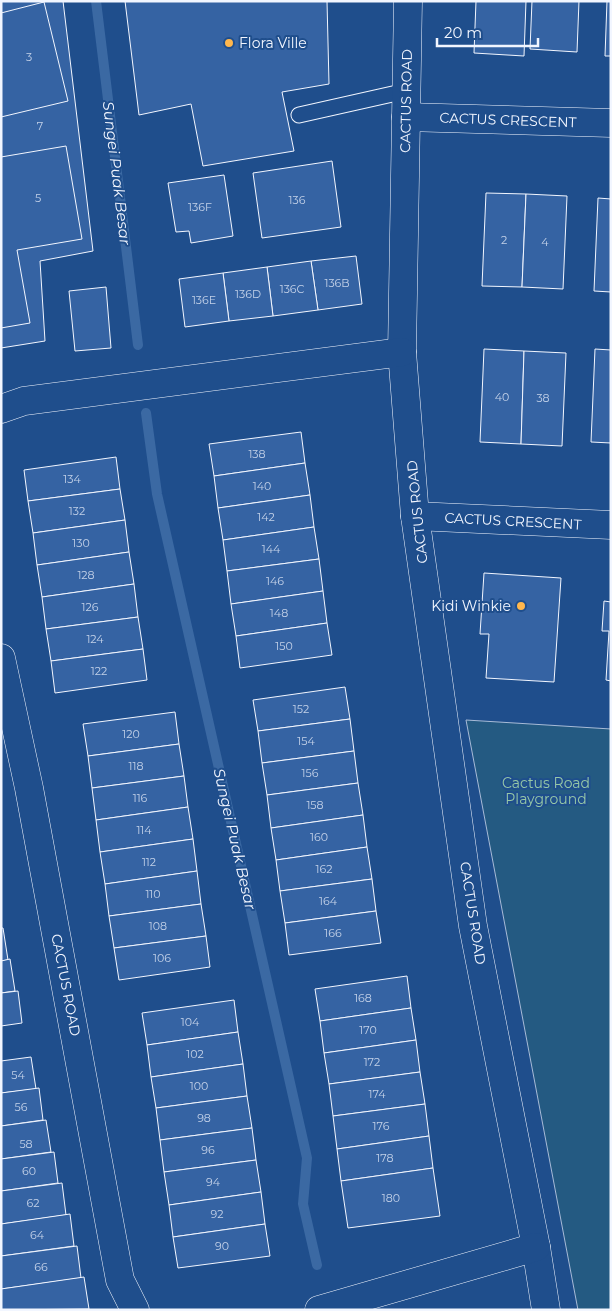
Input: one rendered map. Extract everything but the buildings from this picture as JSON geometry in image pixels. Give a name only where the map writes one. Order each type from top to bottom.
[{"type":"street","name":"CACTUS ROAD","points":[[408,1],[402,352],[415,516],[473,926],[536,1247],[546,1310]]},
{"type":"street","name":"CACTUS CRESCENT","points":[[406,104],[611,122]]},
{"type":"street","points":[[1,409],[24,401],[402,352]]},
{"type":"street","name":"CACTUS CRESCENT","points":[[415,516],[611,525]]},
{"type":"street","name":"CACTUS ROAD","points":[[1,658],[29,788],[120,1280],[135,1310]]},
{"type":"street","points":[[319,1310],[536,1247]]},
{"type":"lane","points":[[299,115],[406,104]]},
{"type":"green space","name":"Cactus Road Playground","points":[[466,720],[611,729],[611,1310],[578,1310]]},
{"type":"waterway","name":"Sungei Puak Besar","points":[[96,1],[138,345]]},
{"type":"waterway","name":"Sungei Puak Besar","points":[[146,413],[157,494],[307,1158],[303,1204],[317,1265]]},
{"type":"place","name":"Flora Ville","points":[[229,43]]},
{"type":"place","name":"Kidi Winkie","points":[[521,606]]}]
